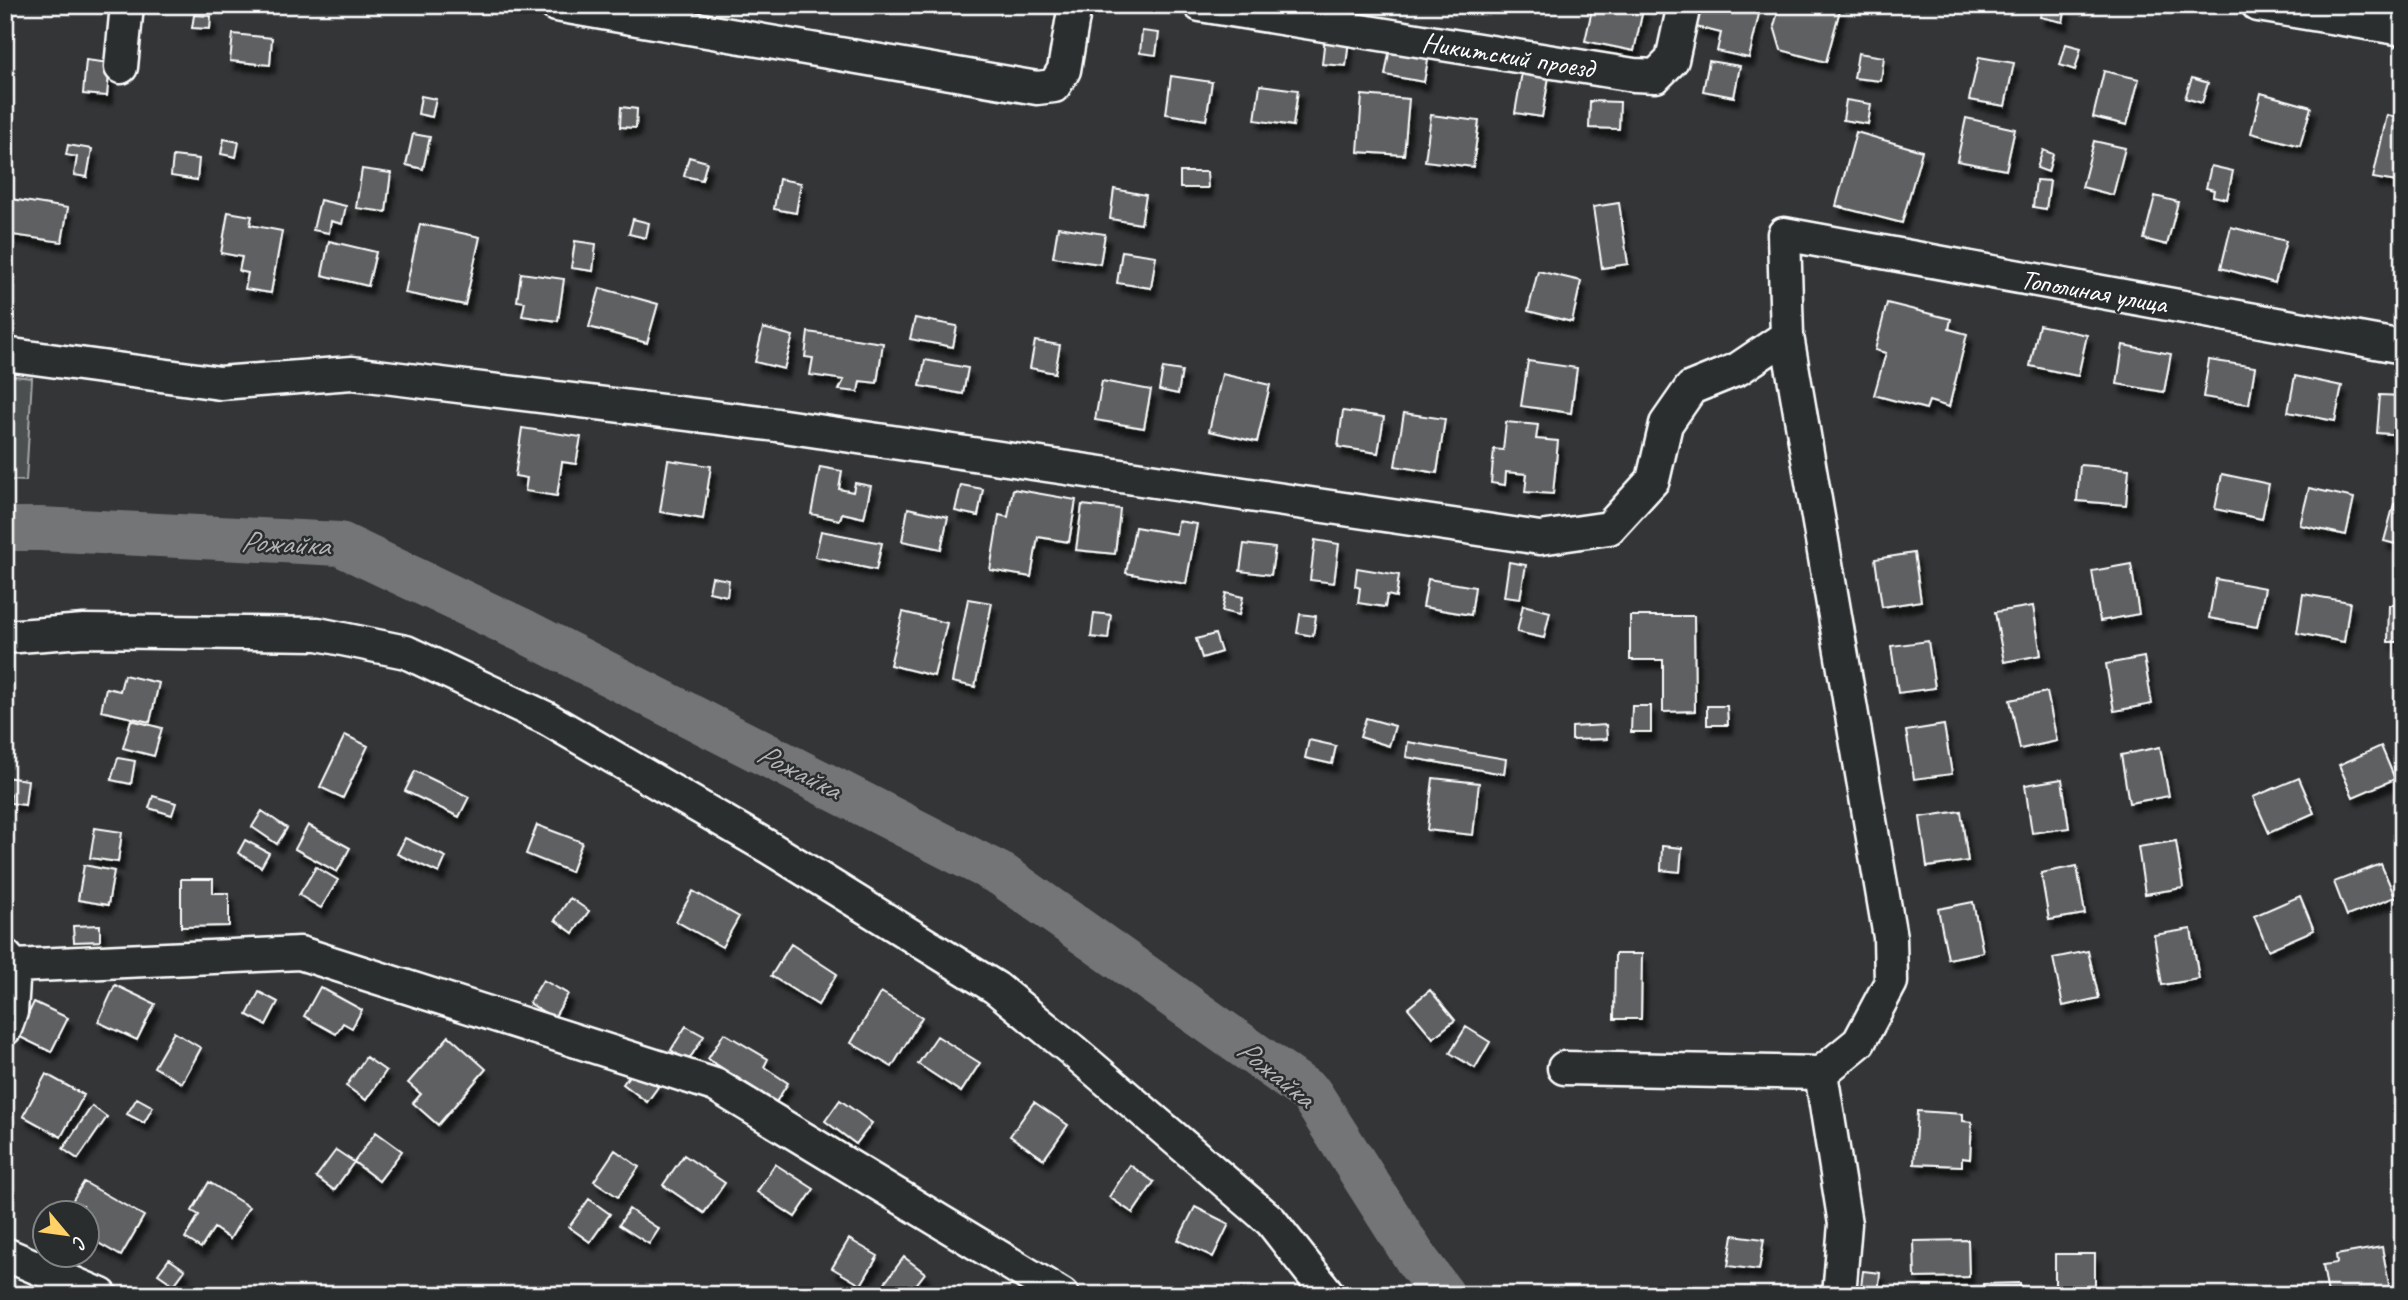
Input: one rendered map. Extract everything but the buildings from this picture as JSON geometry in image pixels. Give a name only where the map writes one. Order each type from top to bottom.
[{"type":"street","points":[[121,67],[127,5]]},
{"type":"street","points":[[556,5],[1037,89],[1054,86],[1064,70],[1074,5]]},
{"type":"street","name":"Никитский проезд","points":[[1200,5],[1634,75],[1656,76],[1672,60],[1684,5]]},
{"type":"street","points":[[2258,5],[2403,29]]},
{"type":"street","name":"Тополиная улица","points":[[1787,335],[1784,234],[2403,347]]},
{"type":"street","points":[[5,354],[220,383],[366,374],[777,425],[1540,538],[1609,528],[1653,480],[1665,424],[1691,388],[1738,369],[1787,335],[1890,937],[1891,982],[1859,1042],[1821,1073],[1564,1068]]},
{"type":"street","points":[[5,637],[84,631],[318,634],[406,652],[546,718],[771,848],[996,988],[1271,1221],[1329,1295]]},
{"type":"street","points":[[5,1030],[11,1012],[9,961],[300,953],[715,1085],[1062,1295]]},
{"type":"street","points":[[1821,1073],[1845,1224],[1839,1295]]},
{"type":"street","points":[[5,1254],[101,1295]]},
{"type":"shaded area","points":[[5,375],[32,378],[26,481],[5,480]]},
{"type":"waterway","name":"Рожайка","points":[[5,529],[340,544],[526,632],[1002,875],[1311,1094],[1416,1259],[1443,1295]]}]
